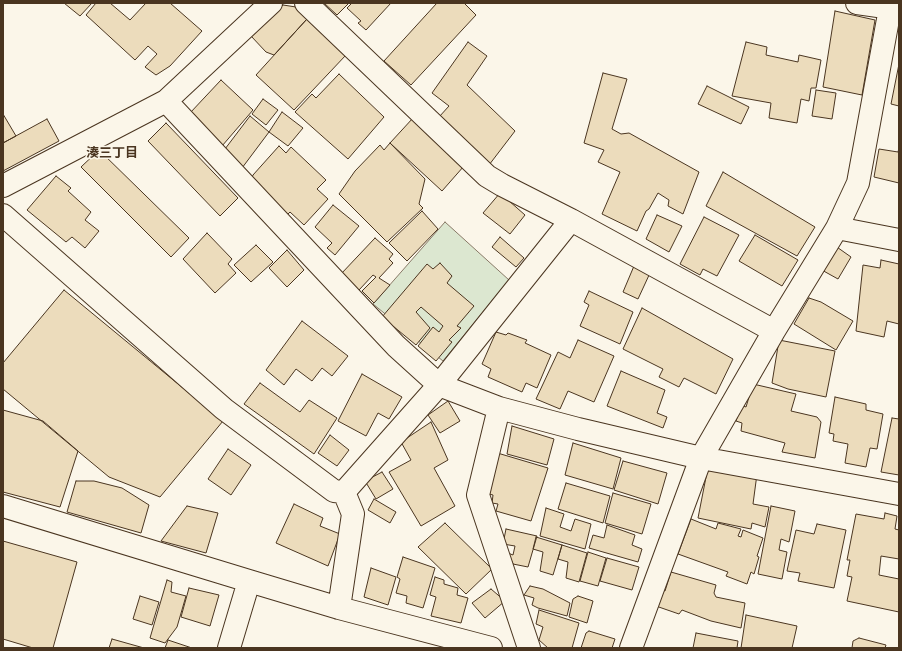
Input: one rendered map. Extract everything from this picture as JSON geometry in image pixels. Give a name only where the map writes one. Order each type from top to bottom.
[{"type":"street","points":[[3,186],[166,101],[272,3]]},
{"type":"street","points":[[306,3],[487,176],[571,220],[774,331]]},
{"type":"street","points":[[631,648],[701,458],[774,331],[837,228],[858,183],[894,6],[857,3]]},
{"type":"street","points":[[166,101],[396,346],[439,384],[499,408],[578,429],[701,458],[899,494]]},
{"type":"street","points":[[3,215],[224,409],[334,491],[344,492]]},
{"type":"street","points":[[344,492],[439,384],[571,220]]},
{"type":"street","points":[[837,228],[899,240]]},
{"type":"street","points":[[499,408],[478,495],[529,648]]},
{"type":"street","points":[[339,608],[353,514],[344,492]]},
{"type":"street","points":[[3,506],[249,582],[339,608],[491,648]]},
{"type":"street","points":[[229,648],[249,582]]},
{"type":"green space","points":[[445,222],[509,280],[443,361],[373,304]]},
{"type":"building","points":[[64,3],[92,3],[80,16]]},
{"type":"building","points":[[96,3],[110,3],[130,20],[146,3],[170,3],[202,31],[170,66],[156,75],[145,67],[157,54],[148,46],[135,60],[86,15]]},
{"type":"building","points":[[324,3],[349,3],[337,15]]},
{"type":"building","points":[[352,3],[391,3],[366,30],[358,23],[361,21],[347,8]]},
{"type":"building","points":[[437,3],[464,3],[476,15],[411,85],[384,61]]},
{"type":"building","points":[[283,5],[296,7],[307,19],[274,55],[266,52],[251,36]]},
{"type":"building","points":[[835,11],[875,20],[862,95],[823,87]]},
{"type":"building","points":[[307,19],[346,55],[294,110],[256,75]]},
{"type":"building","points":[[468,42],[487,56],[467,85],[515,131],[489,165],[439,117],[449,106],[432,93]]},
{"type":"building","points":[[746,42],[767,47],[766,55],[798,62],[799,55],[821,60],[816,88],[811,88],[809,101],[801,99],[797,123],[769,118],[771,103],[732,96]]},
{"type":"building","points":[[899,64],[899,106],[891,104]]},
{"type":"building","points":[[603,73],[627,79],[612,129],[621,134],[629,133],[699,172],[683,214],[668,206],[669,200],[658,193],[649,209],[646,211],[637,231],[602,214],[620,172],[598,162],[604,150],[584,143]]},
{"type":"building","points":[[339,74],[384,117],[348,159],[295,112],[312,94],[316,98]]},
{"type":"building","points":[[221,80],[253,110],[222,146],[190,113]]},
{"type":"building","points":[[707,86],[749,107],[741,124],[698,104]]},
{"type":"building","points":[[816,90],[836,93],[832,119],[812,116]]},
{"type":"building","points":[[263,99],[278,110],[266,125],[252,114]]},
{"type":"building","points":[[282,112],[303,128],[288,146],[269,132]]},
{"type":"building","points":[[3,114],[16,136],[3,143]]},
{"type":"building","points":[[250,116],[269,132],[242,168],[225,149]]},
{"type":"building","points":[[413,118],[464,166],[442,191],[390,143]]},
{"type":"building","points":[[47,119],[59,141],[3,171],[3,143]]},
{"type":"building","points":[[166,123],[238,198],[220,216],[148,141]]},
{"type":"building","points":[[390,143],[425,179],[419,204],[423,208],[387,242],[339,194],[355,171],[380,145],[384,150]]},
{"type":"building","points":[[279,146],[286,153],[291,147],[326,180],[317,189],[328,199],[304,225],[290,212],[287,215],[251,180],[253,175]]},
{"type":"building","points":[[899,148],[899,183],[874,177],[879,149],[898,152]]},
{"type":"building","points":[[99,150],[189,238],[171,257],[81,167]]},
{"type":"building","points":[[723,172],[815,227],[797,256],[706,206]]},
{"type":"building","points":[[56,176],[71,188],[68,191],[91,212],[85,220],[99,231],[85,248],[72,237],[66,242],[27,210]]},
{"type":"building","points":[[500,193],[525,215],[510,234],[483,213]]},
{"type":"building","points":[[333,205],[359,226],[335,255],[327,248],[332,243],[315,227]]},
{"type":"building","points":[[422,211],[438,229],[407,261],[389,243]]},
{"type":"building","points":[[657,215],[682,226],[669,252],[646,239]]},
{"type":"building","points":[[704,217],[739,235],[717,276],[703,269],[700,275],[680,264]]},
{"type":"building","points":[[207,233],[232,259],[228,264],[236,273],[215,293],[183,259]]},
{"type":"building","points":[[755,235],[798,260],[782,286],[739,261]]},
{"type":"building","points":[[500,237],[524,258],[516,267],[492,247]]},
{"type":"building","points":[[375,238],[393,254],[389,259],[393,263],[379,278],[390,285],[374,303],[362,291],[376,277],[373,275],[359,290],[341,274]]},
{"type":"building","points":[[256,245],[273,262],[251,282],[234,265]]},
{"type":"building","points":[[834,245],[851,257],[838,279],[820,269]]},
{"type":"building","points":[[287,250],[304,270],[287,287],[269,268]]},
{"type":"building","points":[[881,260],[899,264],[899,324],[887,321],[884,337],[856,331],[863,265],[880,268]]},
{"type":"building","points":[[440,263],[452,276],[447,283],[474,306],[457,326],[461,328],[449,340],[452,342],[436,361],[418,346],[433,327],[439,332],[443,326],[421,307],[416,312],[430,328],[416,345],[382,317],[427,264],[433,269]]},
{"type":"building","points":[[634,266],[650,273],[638,299],[623,292]]},
{"type":"building","points":[[64,290],[223,421],[160,497],[109,477],[3,389],[3,363]]},
{"type":"building","points":[[589,291],[633,312],[620,344],[580,326],[589,305],[584,302]]},
{"type":"building","points":[[809,298],[821,302],[853,321],[836,350],[794,324]]},
{"type":"building","points":[[642,308],[733,359],[716,394],[684,378],[679,387],[659,377],[663,369],[623,349]]},
{"type":"building","points":[[302,321],[348,356],[332,376],[322,368],[312,381],[296,369],[284,385],[266,370]]},
{"type":"building","points":[[496,332],[506,335],[508,333],[527,340],[525,343],[551,355],[537,388],[526,383],[522,392],[488,377],[491,369],[482,364]]},
{"type":"building","points":[[578,340],[614,356],[594,402],[568,391],[560,409],[536,399],[558,352],[570,358]]},
{"type":"building","points":[[779,340],[835,351],[826,397],[788,389],[772,383]]},
{"type":"building","points":[[621,371],[665,390],[657,413],[667,417],[663,428],[607,406]]},
{"type":"building","points":[[362,374],[402,397],[389,419],[378,413],[366,436],[338,421]]},
{"type":"building","points":[[260,383],[300,412],[309,400],[337,418],[314,454],[244,404]]},
{"type":"building","points":[[753,384],[796,394],[791,411],[817,417],[821,422],[815,458],[782,452],[785,443],[741,431],[742,423],[736,421],[741,405],[746,407]]},
{"type":"building","points":[[835,397],[866,404],[866,410],[883,414],[877,449],[870,448],[866,467],[845,463],[848,444],[833,441],[834,434],[829,433]]},
{"type":"building","points":[[448,401],[460,421],[440,433],[428,415]]},
{"type":"building","points":[[3,410],[43,421],[78,451],[60,507],[3,492]]},
{"type":"building","points":[[892,418],[899,419],[899,475],[881,472]]},
{"type":"building","points":[[431,422],[448,460],[434,468],[455,506],[421,526],[389,472],[411,460],[401,442]]},
{"type":"building","points":[[512,426],[554,439],[547,465],[507,454]]},
{"type":"building","points":[[330,435],[349,450],[337,466],[318,453]]},
{"type":"building","points":[[573,443],[621,458],[613,489],[565,475]]},
{"type":"building","points":[[228,449],[251,465],[231,495],[208,479]]},
{"type":"building","points":[[494,452],[548,468],[531,521],[496,511],[498,504],[492,503],[493,495],[489,494],[494,475],[489,473]]},
{"type":"building","points":[[623,461],[667,473],[658,504],[614,490]]},
{"type":"building","points":[[711,465],[757,474],[753,504],[769,507],[765,527],[752,523],[751,529],[698,518],[707,472]]},
{"type":"building","points":[[382,472],[393,489],[376,499],[365,481]]},
{"type":"building","points":[[76,481],[94,481],[122,488],[149,505],[141,533],[67,512]]},
{"type":"building","points":[[566,483],[610,496],[603,523],[558,509]]},
{"type":"building","points":[[613,493],[651,504],[642,534],[605,523]]},
{"type":"building","points":[[374,499],[396,512],[390,523],[368,510]]},
{"type":"building","points":[[294,504],[323,518],[320,526],[340,534],[328,566],[276,543]]},
{"type":"building","points":[[187,506],[218,513],[206,553],[161,541]]},
{"type":"building","points":[[771,506],[795,511],[789,542],[781,539],[779,550],[787,552],[782,579],[758,574]]},
{"type":"building","points":[[546,508],[564,514],[560,527],[571,531],[575,519],[591,524],[585,549],[540,536]]},
{"type":"building","points":[[885,513],[897,516],[895,529],[899,530],[899,559],[881,556],[879,575],[899,579],[899,612],[847,601],[852,577],[847,576],[850,560],[847,560],[856,514],[884,519]]},
{"type":"building","points":[[691,519],[716,529],[718,523],[741,529],[738,536],[741,537],[743,530],[763,538],[757,556],[759,557],[754,574],[751,572],[747,584],[726,576],[728,572],[678,554]]},
{"type":"building","points":[[445,523],[492,569],[466,594],[418,547]]},
{"type":"building","points":[[817,524],[846,530],[834,588],[798,581],[800,573],[787,571],[796,530],[814,534]]},
{"type":"building","points":[[607,525],[635,535],[632,545],[642,549],[638,562],[589,548],[593,535],[604,538]]},
{"type":"building","points":[[506,529],[537,536],[528,567],[513,564],[508,553],[513,555],[515,546],[503,544]]},
{"type":"building","points":[[536,537],[562,545],[553,575],[540,571],[543,552],[533,549]]},
{"type":"building","points":[[3,541],[77,562],[53,648],[33,648],[3,639]]},
{"type":"building","points":[[562,545],[587,553],[579,582],[566,578],[568,562],[558,559]]},
{"type":"building","points":[[588,552],[606,558],[598,586],[580,581]]},
{"type":"building","points":[[403,557],[435,568],[423,608],[406,603],[407,596],[396,593],[400,579],[397,577]]},
{"type":"building","points":[[607,558],[639,567],[632,590],[600,581]]},
{"type":"building","points":[[371,568],[396,577],[388,605],[364,597]]},
{"type":"building","points":[[671,572],[716,585],[714,593],[716,597],[745,603],[741,628],[711,621],[682,610],[679,614],[653,605],[659,589],[665,591]]},
{"type":"building","points":[[435,577],[444,580],[444,584],[458,588],[457,595],[468,598],[461,623],[431,616],[436,597],[430,595]]},
{"type":"building","points":[[167,580],[172,582],[171,592],[186,596],[177,627],[165,643],[150,638]]},
{"type":"building","points":[[530,586],[543,589],[570,603],[567,616],[532,605],[534,598],[524,595]]},
{"type":"building","points":[[189,588],[219,595],[210,626],[181,617]]},
{"type":"building","points":[[491,589],[505,601],[485,618],[472,603]]},
{"type":"building","points":[[140,596],[159,602],[152,625],[133,619]]},
{"type":"building","points":[[578,596],[593,601],[587,623],[569,617],[573,599]]},
{"type":"building","points":[[539,610],[579,623],[572,648],[548,648],[539,640],[543,627],[536,624]]},
{"type":"building","points":[[746,615],[797,626],[792,648],[741,648]]},
{"type":"building","points":[[589,631],[615,639],[612,648],[581,648],[586,633]]},
{"type":"building","points":[[696,633],[738,641],[737,648],[693,648]]},
{"type":"building","points":[[859,638],[886,645],[885,648],[852,648],[853,641]]},
{"type":"building","points":[[112,639],[144,648],[109,648]]},
{"type":"building","points":[[168,640],[192,648],[165,648]]},
{"type":"district","name":"湊三丁目","points":[[112,153]]}]
